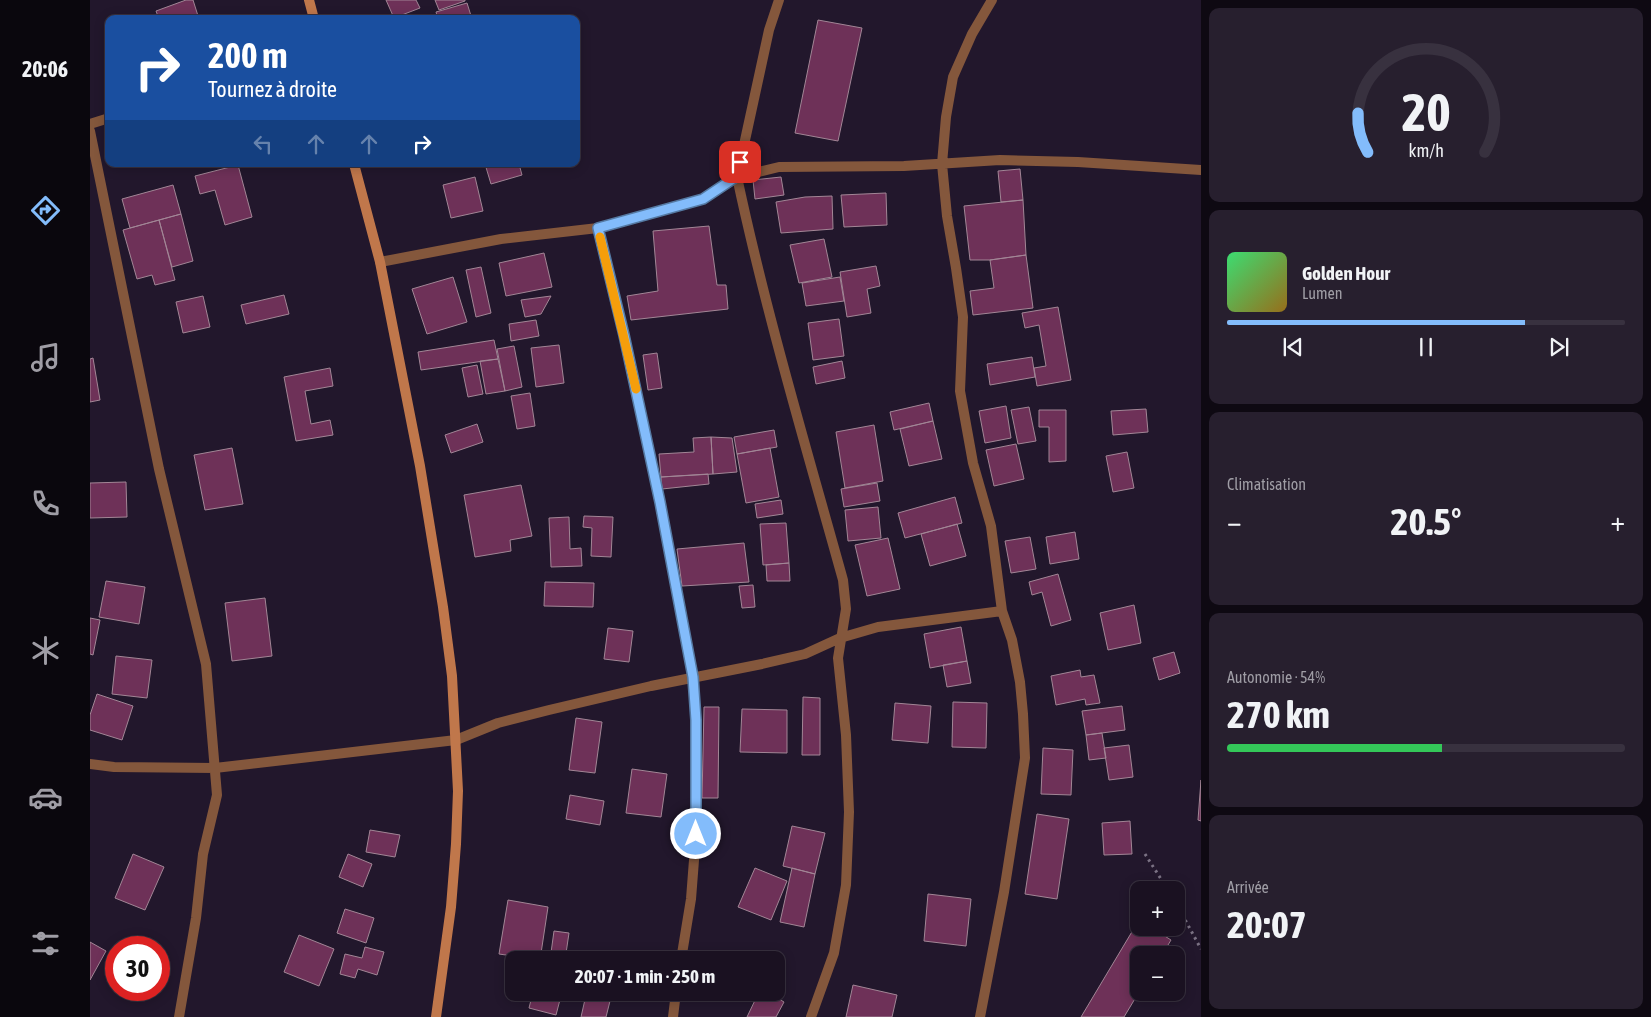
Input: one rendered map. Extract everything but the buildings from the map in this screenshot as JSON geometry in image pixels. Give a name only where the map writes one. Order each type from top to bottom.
[{"type":"main road","points":[[309,0],[313,15]]},
{"type":"main road","points":[[355,167],[380,262],[430,525],[452,676],[458,791],[451,907],[436,1017]]},
{"type":"street","points":[[779,0],[769,30],[736,177],[793,404],[843,580],[846,609],[838,658],[846,735],[849,812],[846,885],[834,953],[811,1017]]},
{"type":"street","points":[[980,1017],[1004,892],[1025,758],[1020,682],[1012,640],[1002,611],[991,526],[973,463],[960,390],[962,317],[947,216],[942,164],[946,117],[954,77],[972,34],[992,0]]},
{"type":"street","points":[[90,124],[105,119]]},
{"type":"street","points":[[90,131],[159,468],[206,664],[217,795],[203,854],[196,918],[179,1017]]},
{"type":"street","points":[[380,262],[501,239],[598,228],[703,199],[736,177],[779,167],[904,166],[1000,160],[1201,170]]},
{"type":"street","points":[[598,228],[624,335],[660,502],[693,677],[696,720],[696,834],[691,899],[683,951]]},
{"type":"street","points":[[90,764],[114,767],[215,768],[456,740],[498,723],[693,677],[805,654],[840,638],[878,626],[1002,611]]},
{"type":"street","points":[[673,1017],[675,1001]]},
{"type":"path","points":[[1145,854],[1162,881]]},
{"type":"path","points":[[1185,920],[1201,949]]},
{"type":"slow traffic","points":[[600,237],[636,389]]},
{"type":"route","points":[[696,834],[696,720],[693,677],[660,502],[624,335],[598,228],[703,199],[736,177],[740,162]]}]
